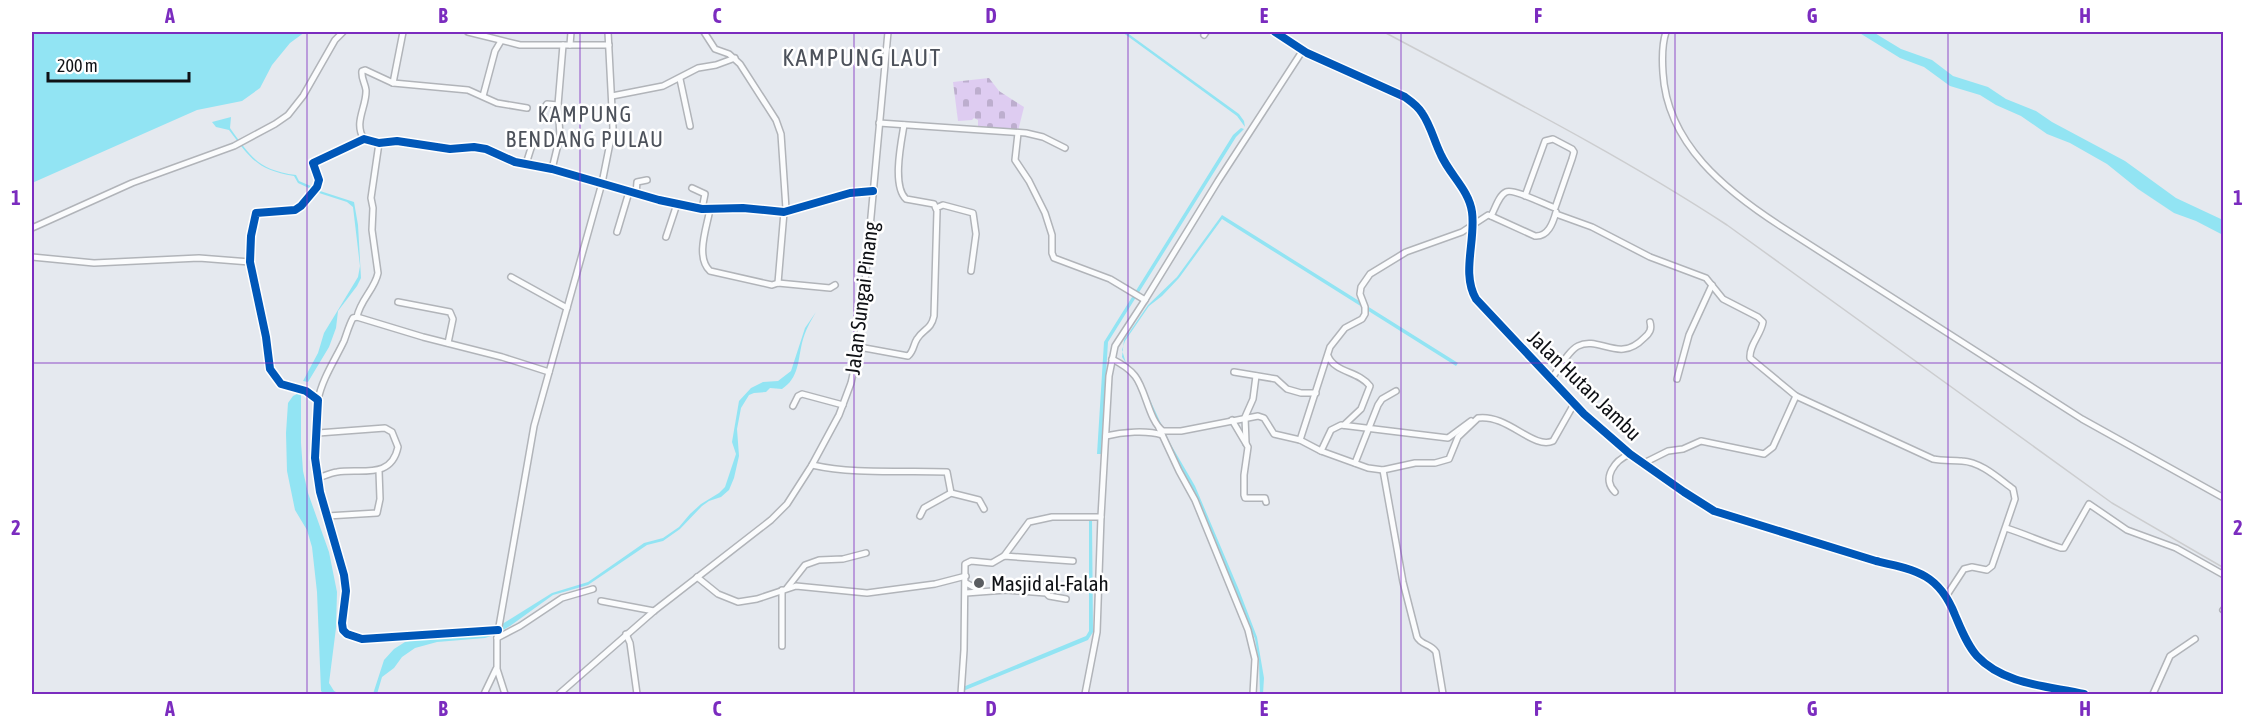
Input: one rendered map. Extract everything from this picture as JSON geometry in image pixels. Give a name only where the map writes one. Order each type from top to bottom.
[{"type":"street","points":[[32,228],[132,183],[234,146],[275,124],[297,105],[335,40],[343,32]]},
{"type":"street","points":[[393,83],[403,32]]},
{"type":"street","points":[[468,32],[520,45],[609,45]]},
{"type":"street","points":[[570,45],[571,32]]},
{"type":"street","points":[[484,694],[496,669],[498,633],[533,433],[602,183],[614,128],[608,32],[616,32]]},
{"type":"street","points":[[704,32],[715,49],[735,58],[776,120],[781,134],[786,209],[778,283]]},
{"type":"street","name":"Jalan Sungai Pinang","points":[[559,694],[626,634],[771,520],[787,504],[812,465],[843,405],[855,369],[859,347],[888,32]]},
{"type":"street","name":"Jalan Hutan Jambu","points":[[1275,32],[1303,50],[1416,104],[1423,114],[1442,157],[1470,202],[1472,226],[1469,275],[1472,291],[1489,314],[1552,378],[1574,405],[1642,464],[1714,510],[1914,571],[1931,580],[1947,595],[1966,639],[1986,664],[2014,679],[2084,694]]},
{"type":"street","points":[[1666,32],[1662,66],[1670,113],[1687,144],[1737,197],[2064,407],[2223,498]]},
{"type":"street","points":[[483,96],[495,51],[501,41]]},
{"type":"street","points":[[552,169],[560,136],[558,105],[563,45]]},
{"type":"street","points":[[1085,694],[1097,632],[1101,517],[1112,358],[1118,340],[1303,50]]},
{"type":"street","points":[[612,96],[663,86],[698,68],[716,65],[735,58]]},
{"type":"street","points":[[527,108],[497,103],[464,90],[393,83],[365,70],[362,71],[366,90],[360,118],[361,134],[364,138],[379,143],[397,141],[450,149],[474,147],[486,149],[515,162],[552,169],[633,193],[702,209],[743,208],[784,212],[850,194],[873,191]]},
{"type":"street","points":[[680,79],[690,126]]},
{"type":"street","points":[[545,107],[547,104],[558,105]]},
{"type":"street","points":[[879,123],[1018,133],[1043,137],[1065,148]]},
{"type":"street","points":[[859,347],[908,356],[913,352],[917,339],[931,326],[936,306],[936,208],[934,204],[906,199],[902,193],[898,173],[904,125]]},
{"type":"street","points":[[1018,133],[1015,160],[1029,181],[1045,213],[1052,235],[1054,258],[1110,279],[1145,300]]},
{"type":"street","points":[[318,400],[306,391],[281,384],[270,369],[266,337],[250,262],[251,236],[256,213],[295,210],[301,206],[317,187],[319,180],[313,163],[364,138]]},
{"type":"street","points":[[1299,440],[1328,356],[1338,336],[1350,324],[1362,319],[1365,311],[1360,294],[1361,287],[1370,274],[1406,252],[1452,237],[1488,215],[1542,237],[1546,234],[1556,211],[1574,152],[1572,149],[1553,139],[1545,141],[1526,196]]},
{"type":"street","points":[[357,317],[362,302],[377,279],[378,273],[372,230],[371,198],[379,143]]},
{"type":"street","points":[[526,164],[532,145]]},
{"type":"street","points":[[616,232],[637,182],[647,180]]},
{"type":"street","points":[[692,188],[705,194],[702,209]]},
{"type":"street","points":[[1491,216],[1503,193],[1508,190],[1593,227],[1650,257],[1706,278],[1723,299],[1761,320],[1762,328],[1749,356],[1796,396],[1933,459],[1962,460],[1977,464],[2015,492],[2006,528],[1992,566],[1987,570],[1972,567],[1964,569],[1947,595]]},
{"type":"street","points":[[666,237],[677,204]]},
{"type":"street","points":[[936,208],[943,205],[973,213],[976,234],[971,271]]},
{"type":"street","points":[[710,209],[702,254],[707,268],[772,285],[778,283],[831,288],[835,285]]},
{"type":"street","points":[[32,257],[94,263],[199,258],[250,262]]},
{"type":"street","points":[[510,277],[567,308]]},
{"type":"street","points":[[1677,379],[1689,335],[1712,285]]},
{"type":"street","points":[[398,302],[450,312],[453,318],[448,343]]},
{"type":"street","points":[[549,372],[507,358],[357,317],[350,321],[321,387],[318,400],[315,458],[327,516],[344,575],[346,591],[343,630],[347,634],[362,639],[498,633],[520,626],[562,598],[593,589]]},
{"type":"street","points":[[1552,378],[1577,346],[1590,345],[1627,350],[1647,335],[1651,328],[1650,322]]},
{"type":"street","points":[[1321,452],[1331,430],[1344,425],[1361,409],[1370,386],[1362,378],[1330,362],[1328,356]]},
{"type":"street","points":[[1112,358],[1125,366],[1137,378],[1195,500],[1248,630],[1255,659],[1253,694]]},
{"type":"street","points":[[1233,372],[1278,379],[1287,389],[1316,393]]},
{"type":"street","points":[[1256,376],[1253,399],[1245,417],[1248,450],[1244,495],[1245,498],[1265,498],[1266,502]]},
{"type":"street","points":[[1355,463],[1367,428],[1382,399],[1396,391]]},
{"type":"street","points":[[794,406],[798,396],[802,394],[843,405]]},
{"type":"street","points":[[1642,464],[1701,441],[1764,454],[1773,447],[1796,396]]},
{"type":"street","points":[[1344,425],[1448,438],[1462,426],[1478,418],[1493,418],[1501,420],[1535,440],[1549,443],[1553,441],[1574,405]]},
{"type":"street","points":[[1107,436],[1181,431],[1245,417],[1262,417],[1274,434],[1299,440],[1321,452],[1383,470],[1449,459],[1458,437],[1478,418]]},
{"type":"street","points":[[1232,420],[1246,443]]},
{"type":"street","points":[[318,433],[389,429],[398,447],[389,465],[379,471],[337,472],[318,478]]},
{"type":"street","points":[[1615,492],[1611,488],[1610,481],[1613,466],[1618,459],[1630,454]]},
{"type":"street","points":[[812,465],[845,472],[903,470],[947,472],[951,493]]},
{"type":"street","points":[[1383,470],[1403,582],[1417,637],[1436,652],[1443,694]]},
{"type":"street","points":[[327,516],[376,513],[381,493],[379,471]]},
{"type":"street","points":[[920,516],[924,508],[951,493],[979,500],[984,509]]},
{"type":"street","points":[[2006,528],[2028,534],[2038,541],[2064,548],[2089,504],[2102,511],[2121,527],[2176,548],[2223,575]]},
{"type":"street","points":[[961,694],[966,593],[965,564],[971,561],[992,563],[1004,556],[1029,522],[1052,517],[1101,517]]},
{"type":"street","points":[[782,646],[784,589],[805,565],[819,560],[851,558],[866,553]]},
{"type":"street","points":[[1004,556],[1073,561]]},
{"type":"street","points":[[697,577],[718,594],[738,602],[757,599],[784,589],[807,586],[867,593],[966,579],[982,592]]},
{"type":"street","points":[[966,593],[1006,590],[1046,592],[1049,596],[1066,599]]},
{"type":"street","points":[[601,601],[654,611]]},
{"type":"street","points":[[626,634],[630,643],[637,694]]},
{"type":"street","points":[[2153,694],[2170,656],[2195,639]]},
{"type":"street","points":[[496,669],[505,694]]},
{"type":"green space","points":[[989,78],[999,91],[1024,107],[1018,131],[978,126],[978,120],[974,118],[958,121],[953,82]]},
{"type":"water","points":[[32,32],[305,32],[290,43],[272,65],[260,88],[242,101],[197,110],[32,183]]},
{"type":"water","points":[[1122,32],[1126,32],[1239,114],[1245,127],[1237,116]]},
{"type":"water","points":[[1858,32],[1873,32],[1901,49],[1932,60],[1953,76],[1988,87],[2006,99],[2036,111],[2125,161],[2176,198],[2223,220],[2223,235],[2174,213],[2138,189],[2107,164],[2070,143],[2047,134],[2021,116],[1980,95],[1950,86],[1924,67],[1900,58]]},
{"type":"water","points":[[231,117],[230,128],[250,154],[264,166],[296,175],[299,181],[313,187],[311,189],[298,183],[294,176],[271,170],[256,162],[229,130],[216,127],[212,122]]},
{"type":"water","points":[[1241,128],[1244,129],[1236,137],[1108,342],[1101,454],[1097,454],[1104,342],[1233,135]]},
{"type":"water","points":[[317,190],[354,202],[358,225],[361,278],[338,311],[336,328],[329,347],[308,382],[303,381],[318,353],[324,333],[358,277],[360,266],[353,207],[347,202],[316,192]]},
{"type":"water","points":[[1222,215],[1458,363],[1456,366],[1222,219],[1179,278],[1149,306],[1123,346],[1124,340],[1148,305],[1177,277]]},
{"type":"water","points":[[816,312],[805,334],[792,380],[782,389],[770,388],[766,392],[749,395],[741,408],[737,429],[739,456],[729,490],[721,497],[702,506],[680,529],[663,541],[647,545],[588,585],[553,595],[494,635],[485,638],[437,642],[415,648],[402,657],[394,668],[382,677],[377,694],[373,694],[384,660],[394,649],[405,642],[427,637],[458,637],[491,631],[552,593],[588,582],[644,543],[663,538],[679,527],[701,504],[719,493],[725,487],[736,454],[732,442],[739,401],[751,388],[763,382],[778,381],[791,371],[805,328]]},
{"type":"water","points":[[1126,363],[1138,374],[1170,443],[1195,486],[1239,590],[1257,637],[1264,678],[1263,694],[1260,694],[1259,662],[1255,639],[1236,591],[1193,491],[1178,467],[1145,391]]},
{"type":"water","points":[[301,392],[303,471],[308,493],[329,552],[337,592],[336,628],[329,683],[334,691],[340,694],[324,694],[321,691],[317,592],[312,547],[307,530],[295,510],[287,471],[288,403],[293,396]]},
{"type":"water","points":[[1092,519],[1093,632],[1088,640],[963,691],[963,687],[1086,636],[1089,631],[1089,520]]},
{"type":"railway","points":[[1384,32],[1601,149],[1727,225],[2112,503],[2224,568]]},
{"type":"cycle path","points":[[1275,32],[1307,53],[1405,97],[1419,108],[1445,162],[1470,204],[1473,223],[1469,268],[1476,299],[1584,414],[1630,454],[1714,511],[1876,561],[1903,567],[1925,576],[1942,591],[1970,647],[1988,666],[2013,679],[2084,694]]},
{"type":"cycle path","points":[[498,630],[362,639],[347,634],[343,630],[346,591],[344,575],[320,492],[315,458],[318,400],[306,391],[281,384],[270,369],[266,337],[250,262],[251,236],[256,213],[295,210],[301,206],[317,187],[319,180],[313,163],[364,139],[379,143],[397,141],[450,149],[474,147],[486,149],[515,162],[552,169],[659,200],[702,209],[743,208],[784,212],[850,193],[873,191]]},
{"type":"place","name":"Masjid al-Falah","points":[[979,583]]},
{"type":"district","name":"KAMPUNG LAUT","points":[[862,57]]},
{"type":"district","name":"KAMPUNG BENDANG PULAU","points":[[585,126]]}]
